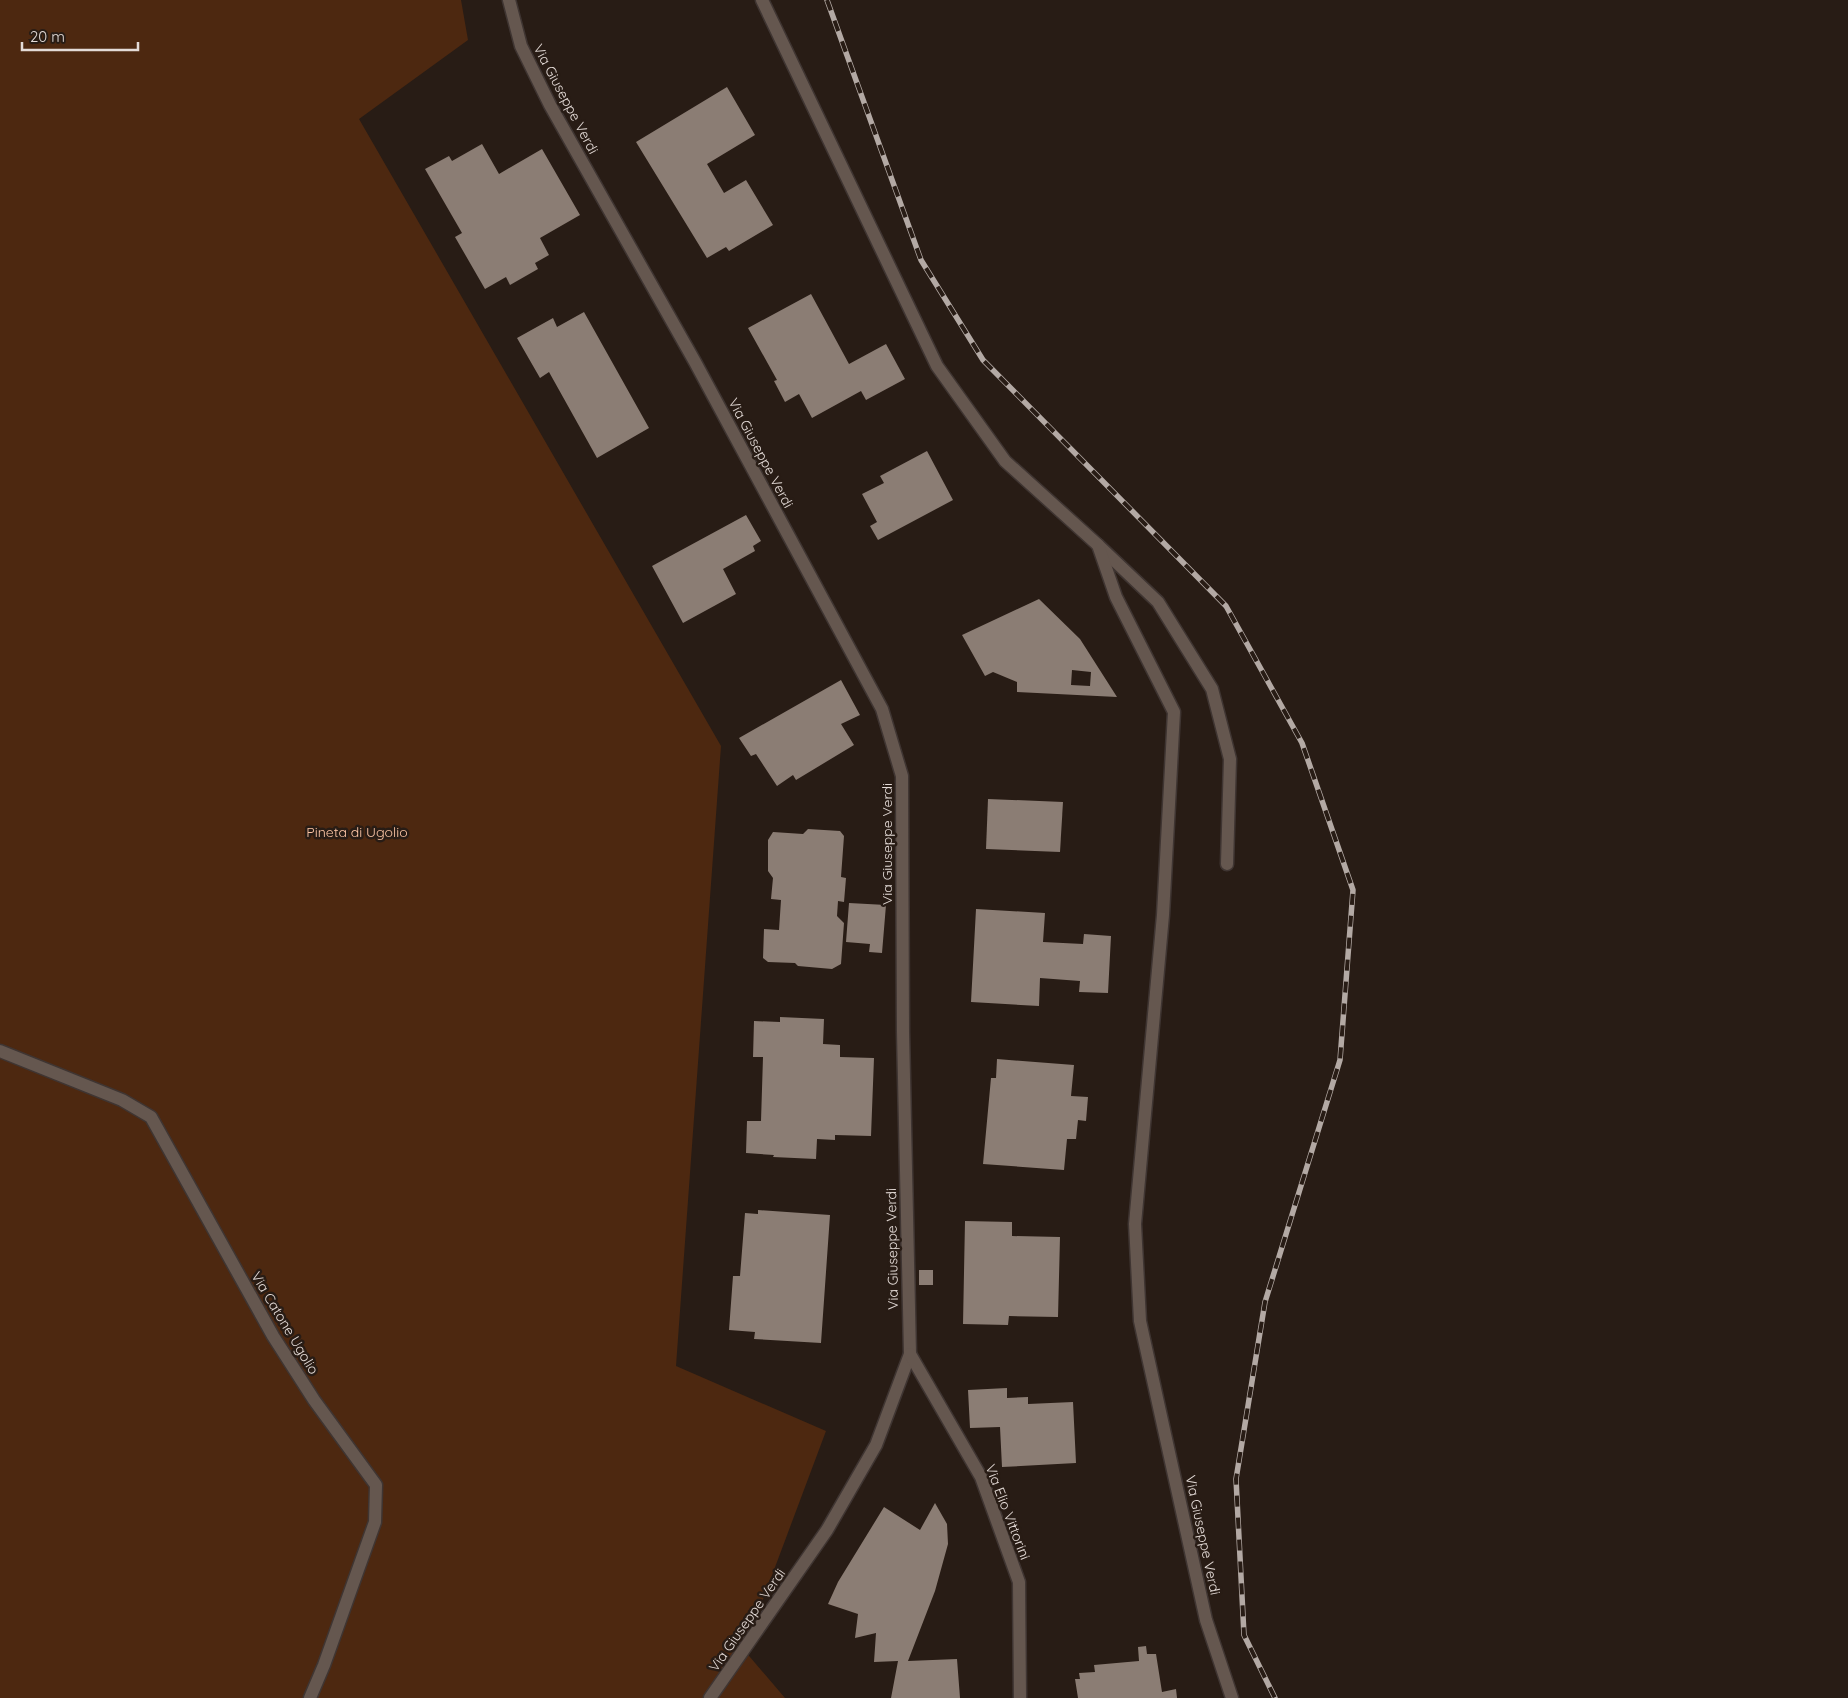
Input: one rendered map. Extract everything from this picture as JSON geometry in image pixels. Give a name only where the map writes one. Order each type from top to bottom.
[{"type":"street","name":"Via Giuseppe Verdi","points":[[509,0],[521,46],[550,105],[700,371],[882,709],[902,776],[903,1042],[910,1354],[876,1446],[828,1530],[710,1698]]},
{"type":"street","name":"Via Giuseppe Verdi","points":[[762,0],[937,366],[1005,461],[1098,545],[1116,597],[1174,712],[1163,915],[1135,1224],[1140,1321],[1206,1620],[1232,1698]]},
{"type":"street","points":[[1098,545],[1158,602],[1212,689],[1230,759],[1227,864]]},
{"type":"street","name":"Via Catone Ugolio","points":[[0,1051],[122,1100],[151,1117],[273,1336],[314,1400],[376,1485],[375,1522],[310,1698]]},
{"type":"street","name":"Via Elio Vittorini","points":[[910,1354],[981,1476],[1019,1582],[1020,1698]]},
{"type":"green space","name":"Pineta di Ugolio","points":[[0,0],[461,0],[468,40],[359,119],[721,746],[676,1366],[826,1431],[744,1650],[785,1698],[0,1698]]},
{"type":"building","points":[[727,87],[755,135],[707,164],[724,193],[746,180],[773,225],[729,251],[726,247],[707,258],[636,142]]},
{"type":"building","points":[[482,144],[499,174],[542,149],[580,215],[540,238],[549,255],[535,263],[538,269],[510,285],[506,277],[485,289],[455,237],[462,233],[425,169],[449,156],[452,161]]},
{"type":"building","points":[[811,294],[849,364],[886,344],[905,379],[866,400],[861,391],[812,418],[799,394],[785,402],[774,381],[777,380],[748,328]]},
{"type":"building","points":[[584,312],[649,428],[597,458],[549,372],[540,378],[517,338],[553,318],[557,327]]},
{"type":"building","points":[[927,451],[953,500],[878,540],[870,526],[877,522],[862,494],[884,483],[880,476]]},
{"type":"building","points":[[746,515],[761,541],[753,546],[755,551],[723,569],[736,594],[683,623],[652,566]]},
{"type":"building","points":[[1039,599],[1080,639],[1117,697],[1017,692],[1017,682],[993,672],[985,676],[962,635]],"holes":[[[1072,670],[1091,672],[1090,686],[1071,685]]]},
{"type":"building","points":[[841,680],[860,715],[841,724],[854,745],[796,780],[793,775],[777,786],[756,754],[751,756],[739,738]]},
{"type":"building","points":[[988,799],[1063,802],[1060,852],[986,849]]},
{"type":"building","points":[[808,829],[840,831],[844,836],[841,877],[846,878],[844,902],[838,901],[837,916],[844,923],[841,964],[832,969],[798,966],[795,963],[768,962],[763,958],[764,929],[779,930],[781,900],[771,899],[773,878],[768,871],[768,840],[773,832],[803,834]]},
{"type":"building","points":[[849,903],[886,905],[882,953],[869,952],[870,944],[846,942]]},
{"type":"building","points":[[976,909],[1045,913],[1043,942],[1083,944],[1084,934],[1111,936],[1108,993],[1079,992],[1080,981],[1040,978],[1039,1006],[971,1002]]},
{"type":"building","points":[[780,1017],[824,1019],[823,1044],[840,1045],[840,1057],[874,1058],[871,1136],[835,1135],[835,1140],[817,1139],[816,1159],[773,1157],[774,1155],[746,1153],[747,1121],[761,1121],[763,1057],[753,1057],[754,1021],[780,1022]]},
{"type":"building","points":[[997,1059],[1074,1065],[1071,1096],[1088,1097],[1086,1121],[1078,1120],[1076,1139],[1067,1139],[1064,1170],[983,1164],[991,1078],[996,1078]]},
{"type":"building","points":[[758,1210],[830,1215],[821,1343],[754,1339],[755,1332],[729,1330],[733,1276],[740,1276],[745,1213],[758,1214]]},
{"type":"building","points":[[965,1221],[1012,1222],[1012,1236],[1060,1237],[1058,1317],[1009,1316],[1008,1325],[963,1324]]},
{"type":"building","points":[[919,1270],[933,1270],[933,1285],[919,1285]]},
{"type":"building","points":[[1007,1388],[1007,1398],[1028,1397],[1028,1404],[1073,1402],[1076,1463],[1002,1467],[1000,1427],[970,1428],[968,1390]]},
{"type":"building","points":[[935,1503],[947,1524],[948,1544],[935,1591],[908,1661],[957,1659],[960,1698],[891,1698],[898,1661],[874,1662],[876,1633],[855,1638],[858,1614],[828,1604],[838,1582],[884,1507],[920,1530]]},
{"type":"building","points":[[1146,1646],[1147,1654],[1156,1654],[1162,1692],[1176,1689],[1177,1698],[1078,1698],[1075,1679],[1080,1679],[1079,1673],[1095,1672],[1094,1665],[1139,1661],[1138,1647]]},
{"type":"railway","points":[[827,0],[921,260],[983,360],[1226,606],[1302,743],[1353,890],[1340,1060],[1265,1302],[1236,1479],[1244,1635],[1275,1698]]}]
